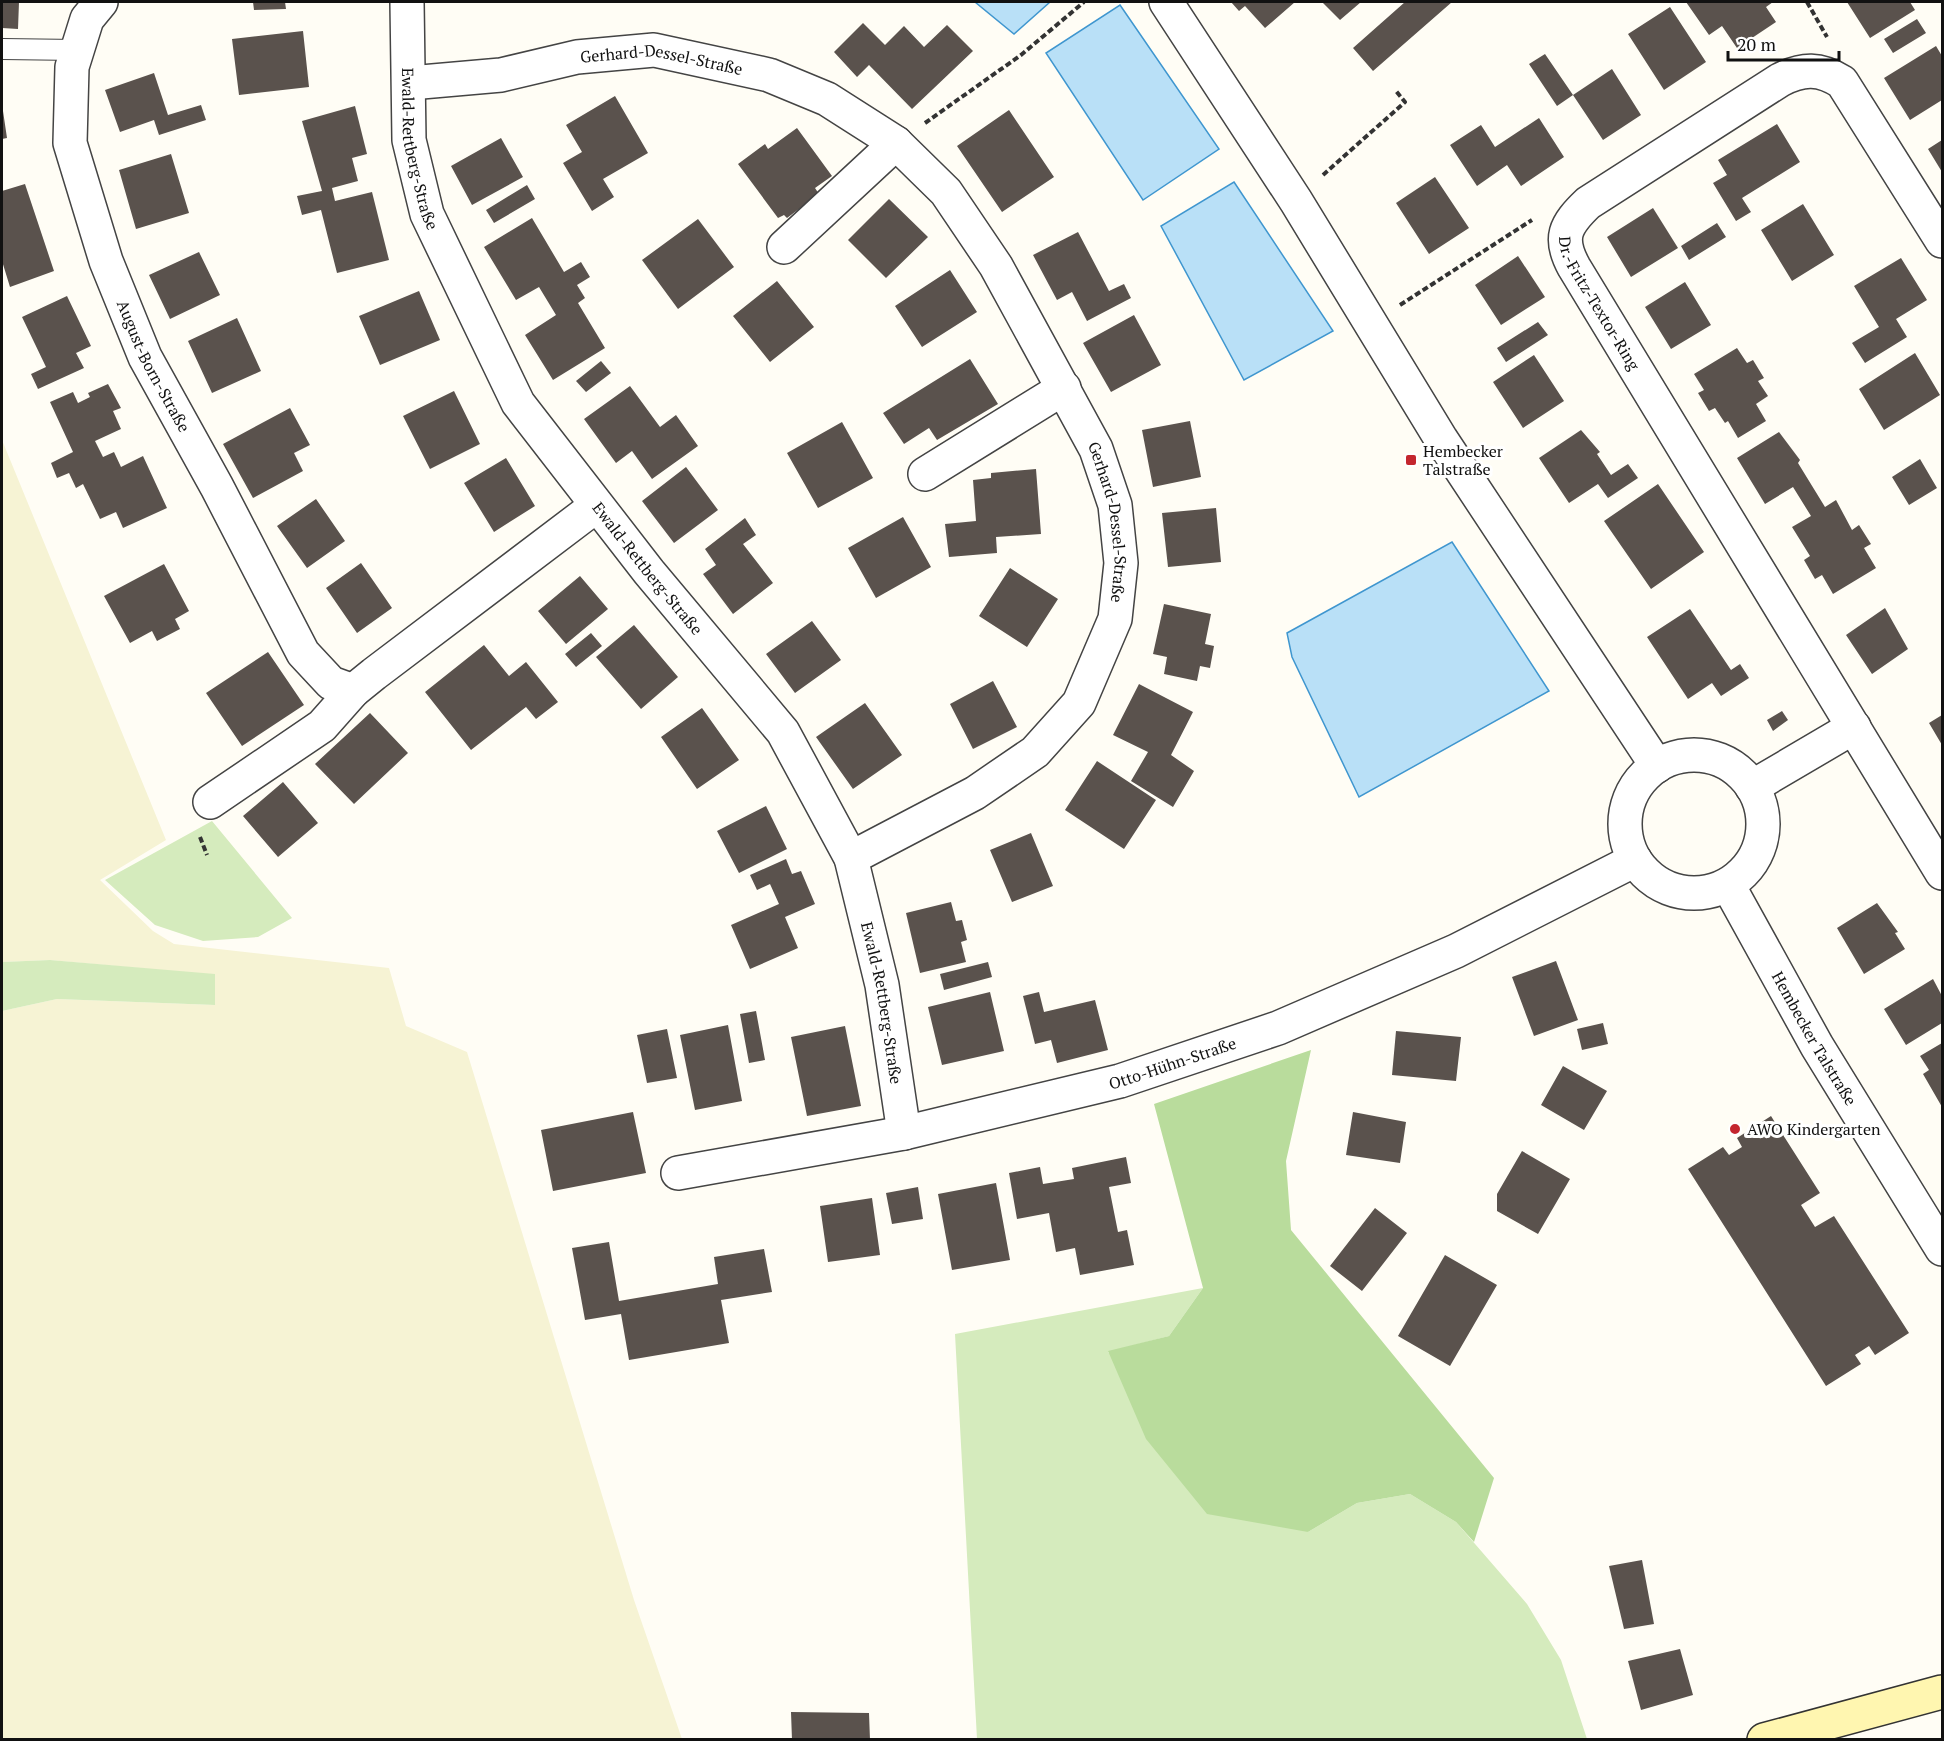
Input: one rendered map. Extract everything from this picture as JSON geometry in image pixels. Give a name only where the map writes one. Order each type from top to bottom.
[{"type":"main road","points":[[1764,1740],[1942,1692]]},
{"type":"street","name":"August-Born-Straße","points":[[101,2],[87,19],[72,67],[70,143],[106,261],[145,357],[217,487],[303,653],[331,683],[353,691]]},
{"type":"street","name":"Ewald-Rettberg-Straße","points":[[407,2],[410,140],[427,214],[518,403],[596,506],[783,732],[851,858],[882,985],[904,1133]]},
{"type":"street","points":[[1166,2],[1296,201],[1442,439],[1656,766]]},
{"type":"street","name":"Gerhard-Dessel-Straße","points":[[410,84],[501,75],[578,57],[654,50],[769,75],[827,99],[896,144],[946,192],[996,266],[1096,449],[1115,504],[1121,563],[1115,619],[1078,703],[1035,752],[975,793],[851,858]]},
{"type":"street","name":"Dr.-Fritz-Textor-Ring","points":[[1942,241],[1842,82],[1829,74],[1811,69],[1794,72],[1780,80],[1588,203],[1567,227],[1564,239],[1574,267],[1942,873]]},
{"type":"street","points":[[784,247],[896,144]]},
{"type":"street","points":[[924,474],[1064,388]]},
{"type":"street","points":[[210,802],[322,726],[353,691],[596,506]]},
{"type":"street","points":[[1752,787],[1854,727]]},
{"type":"street","points":[[1703,756],[1726,763],[1752,787],[1761,807],[1763,830],[1758,851],[1746,870],[1728,885],[1706,892],[1683,892],[1660,884],[1635,860],[1625,827],[1628,803],[1639,783],[1656,766],[1679,757],[1703,756]]},
{"type":"street","name":"Otto-Hühn-Straße","points":[[678,1173],[904,1133],[1120,1081],[1278,1028],[1456,951],[1635,860]]},
{"type":"street","name":"Hembecker Talstraße","points":[[1728,885],[1817,1046],[1942,1249]]},
{"type":"lane","points":[[2,49],[77,50]]},
{"type":"path","points":[[896,144],[1021,55],[1084,2]]},
{"type":"path","points":[[1296,201],[1405,102],[1396,91]]},
{"type":"path","points":[[1401,304],[1543,212],[1567,227]]},
{"type":"shaded area","points":[[2,440],[166,840],[100,880],[153,931],[174,944],[389,968],[406,1026],[467,1052],[634,1600],[682,1739],[2,1739],[2,1011],[57,999],[215,1005],[215,975],[50,960],[2,962]]},
{"type":"green space","points":[[212,821],[292,918],[258,937],[203,941],[155,925],[105,880]]},
{"type":"green space","points":[[50,960],[215,974],[215,1005],[57,999],[2,1011],[2,962]]},
{"type":"green space","points":[[1311,1050],[1286,1161],[1291,1230],[1494,1478],[1474,1542],[1456,1522],[1410,1494],[1357,1503],[1308,1532],[1207,1514],[1146,1439],[1108,1351],[1169,1336],[1203,1288],[1154,1104]]},
{"type":"green space","points":[[1203,1288],[1169,1336],[1108,1352],[1308,1532],[1357,1503],[1410,1494],[1456,1522],[1527,1604],[1561,1660],[1587,1739],[977,1739],[955,1334]]},
{"type":"water","points":[[975,2],[1050,2],[1014,34]]},
{"type":"water","points":[[1120,5],[1219,149],[1143,200],[1046,53]]},
{"type":"water","points":[[1234,182],[1333,331],[1244,380],[1161,226]]},
{"type":"water","points":[[1452,542],[1549,691],[1359,797],[1292,657],[1287,633]]},
{"type":"building","points":[[2,2],[19,2],[18,29],[2,28]]},
{"type":"building","points":[[253,2],[285,2],[286,9],[254,10]]},
{"type":"building","points":[[1231,2],[1295,2],[1265,28],[1245,6],[1239,11]]},
{"type":"building","points":[[1322,2],[1361,2],[1340,20]]},
{"type":"building","points":[[1405,2],[1452,2],[1373,71],[1353,48]]},
{"type":"building","points":[[1686,2],[1773,2],[1766,7],[1776,22],[1737,48],[1722,26],[1709,35]]},
{"type":"building","points":[[1847,2],[1910,2],[1915,10],[1870,38]]},
{"type":"building","points":[[1670,7],[1706,62],[1664,90],[1628,34]]},
{"type":"building","points":[[1917,19],[1926,33],[1893,53],[1884,39]]},
{"type":"building","points":[[863,23],[885,45],[904,26],[924,47],[947,25],[973,51],[912,109],[869,65],[857,77],[834,52]]},
{"type":"building","points":[[303,31],[309,87],[239,95],[232,39]]},
{"type":"building","points":[[1936,46],[1942,56],[1942,100],[1910,120],[1884,78]]},
{"type":"building","points":[[1545,54],[1573,95],[1557,106],[1529,64]]},
{"type":"building","points":[[1612,69],[1641,115],[1603,140],[1573,95]]},
{"type":"building","points":[[154,73],[168,115],[201,105],[206,120],[159,135],[154,120],[120,132],[105,90]]},
{"type":"building","points":[[615,96],[648,153],[603,179],[614,197],[592,211],[563,163],[582,152],[566,125]]},
{"type":"building","points":[[355,106],[367,154],[352,158],[358,181],[332,188],[335,201],[372,192],[389,260],[337,273],[321,210],[302,215],[297,196],[322,191],[302,121]]},
{"type":"building","points":[[1009,110],[1054,177],[1002,212],[957,146]]},
{"type":"building","points":[[2,112],[7,138],[2,139]]},
{"type":"building","points":[[1539,118],[1564,157],[1521,186],[1507,165],[1477,186],[1450,145],[1481,125],[1495,147]]},
{"type":"building","points":[[1777,124],[1800,162],[1742,198],[1751,212],[1736,221],[1713,183],[1727,175],[1718,160]]},
{"type":"building","points":[[797,128],[832,176],[815,188],[819,194],[787,218],[784,215],[778,218],[738,164],[765,144],[768,149]]},
{"type":"building","points":[[501,138],[523,177],[472,205],[451,166]]},
{"type":"building","points":[[1942,140],[1942,172],[1928,149]]},
{"type":"building","points":[[171,154],[189,213],[136,229],[119,170]]},
{"type":"building","points":[[1435,177],[1469,228],[1429,254],[1396,203]]},
{"type":"building","points":[[25,184],[54,271],[10,287],[2,261],[2,191]]},
{"type":"building","points":[[527,185],[535,199],[494,223],[486,210]]},
{"type":"building","points":[[889,199],[928,237],[886,278],[848,240]]},
{"type":"building","points":[[1803,204],[1834,255],[1792,281],[1761,230]]},
{"type":"building","points":[[1653,208],[1678,248],[1631,277],[1607,237]]},
{"type":"building","points":[[532,218],[564,272],[581,262],[590,277],[577,285],[585,298],[578,303],[605,348],[553,380],[525,335],[556,315],[539,287],[516,300],[484,247]]},
{"type":"building","points":[[698,219],[734,267],[678,309],[642,260]]},
{"type":"building","points":[[1717,223],[1726,237],[1689,260],[1681,246]]},
{"type":"building","points":[[1078,232],[1109,291],[1124,284],[1131,298],[1087,321],[1072,292],[1057,300],[1033,255]]},
{"type":"building","points":[[199,252],[220,295],[170,319],[149,275]]},
{"type":"building","points":[[1518,256],[1545,297],[1501,325],[1475,285]]},
{"type":"building","points":[[1901,258],[1927,300],[1896,319],[1907,337],[1865,363],[1852,343],[1879,327],[1854,286]]},
{"type":"building","points":[[950,270],[977,312],[922,347],[895,306]]},
{"type":"building","points":[[777,281],[814,327],[770,362],[733,316]]},
{"type":"building","points":[[1685,282],[1711,325],[1671,349],[1645,307]]},
{"type":"building","points":[[419,291],[440,340],[380,365],[359,316]]},
{"type":"building","points":[[67,296],[91,346],[76,353],[84,368],[38,389],[31,374],[46,367],[22,317]]},
{"type":"building","points":[[1134,315],[1161,365],[1111,392],[1083,343]]},
{"type":"building","points":[[237,318],[261,371],[212,393],[188,341]]},
{"type":"building","points":[[1538,322],[1548,335],[1506,362],[1497,348]]},
{"type":"building","points":[[1737,348],[1747,363],[1753,360],[1764,378],[1758,381],[1768,396],[1756,404],[1766,421],[1738,438],[1728,421],[1725,423],[1715,408],[1709,411],[1698,393],[1704,390],[1694,374]]},
{"type":"building","points":[[1915,353],[1940,395],[1884,430],[1859,389]]},
{"type":"building","points":[[1534,355],[1564,401],[1523,428],[1493,382]]},
{"type":"building","points":[[970,359],[998,404],[937,440],[929,428],[904,444],[883,413]]},
{"type":"building","points":[[601,361],[611,373],[586,392],[576,381]]},
{"type":"building","points":[[108,384],[121,408],[113,411],[121,429],[95,441],[103,457],[114,452],[121,467],[143,456],[167,508],[123,528],[116,512],[100,519],[83,484],[76,488],[69,473],[57,478],[51,463],[73,452],[50,402],[73,392],[78,403],[90,397],[88,393]]},
{"type":"building","points":[[630,386],[660,427],[676,415],[698,446],[652,479],[632,451],[616,463],[584,419]]},
{"type":"building","points":[[454,391],[480,444],[430,469],[403,416]]},
{"type":"building","points":[[290,408],[310,445],[294,453],[303,471],[253,498],[223,444]]},
{"type":"building","points":[[1190,421],[1201,477],[1153,487],[1142,430]]},
{"type":"building","points":[[842,422],[873,478],[818,508],[787,453]]},
{"type":"building","points":[[1581,430],[1600,452],[1597,454],[1611,475],[1628,464],[1638,478],[1608,498],[1598,484],[1569,503],[1539,458]]},
{"type":"building","points":[[1779,432],[1800,460],[1798,463],[1825,507],[1836,500],[1852,530],[1859,525],[1871,544],[1864,548],[1876,568],[1833,594],[1822,575],[1815,579],[1804,560],[1810,556],[1792,527],[1811,516],[1793,487],[1765,504],[1737,458]]},
{"type":"building","points":[[506,458],[535,506],[494,532],[464,483]]},
{"type":"building","points":[[1920,459],[1937,488],[1909,505],[1892,477]]},
{"type":"building","points":[[686,467],[718,510],[674,543],[642,501]]},
{"type":"building","points":[[1036,469],[1041,534],[996,537],[997,553],[949,557],[945,524],[976,521],[973,480],[991,478],[991,473]]},
{"type":"building","points":[[1658,484],[1704,552],[1651,589],[1604,521]]},
{"type":"building","points":[[316,499],[345,541],[307,568],[277,526]]},
{"type":"building","points":[[1216,508],[1221,562],[1168,567],[1162,513]]},
{"type":"building","points":[[903,517],[931,567],[876,598],[848,548]]},
{"type":"building","points":[[745,518],[756,535],[743,544],[773,583],[733,614],[703,574],[716,565],[705,549]]},
{"type":"building","points":[[361,563],[392,608],[357,633],[326,588]]},
{"type":"building","points":[[164,564],[189,611],[175,619],[180,629],[157,641],[152,631],[130,643],[104,596]]},
{"type":"building","points":[[1010,568],[1058,599],[1027,647],[979,616]]},
{"type":"building","points":[[580,576],[608,609],[566,644],[538,611]]},
{"type":"building","points":[[1164,604],[1211,614],[1205,644],[1214,646],[1210,668],[1200,666],[1197,681],[1164,674],[1167,657],[1153,654]]},
{"type":"building","points":[[1885,608],[1908,649],[1872,674],[1846,635]]},
{"type":"building","points":[[1690,609],[1731,670],[1740,664],[1749,678],[1721,696],[1712,683],[1688,699],[1647,637]]},
{"type":"building","points":[[812,621],[841,660],[795,693],[766,654]]},
{"type":"building","points":[[634,625],[678,677],[641,709],[596,657]]},
{"type":"building","points":[[591,633],[602,646],[576,667],[565,654]]},
{"type":"building","points":[[484,645],[509,676],[526,662],[558,702],[536,719],[526,707],[471,750],[425,692]]},
{"type":"building","points":[[268,652],[304,705],[242,746],[206,693]]},
{"type":"building","points":[[993,681],[1017,727],[973,749],[950,704]]},
{"type":"building","points":[[1139,684],[1193,712],[1171,755],[1194,771],[1173,807],[1131,781],[1148,752],[1113,735]]},
{"type":"building","points":[[865,703],[902,755],[853,789],[816,737]]},
{"type":"building","points":[[702,708],[739,760],[697,789],[661,737]]},
{"type":"building","points":[[1782,711],[1788,720],[1773,731],[1767,720]]},
{"type":"building","points":[[370,713],[408,753],[354,804],[315,764]]},
{"type":"building","points":[[1942,715],[1942,745],[1929,723]]},
{"type":"building","points":[[1097,761],[1156,800],[1124,849],[1065,810]]},
{"type":"building","points":[[283,782],[318,823],[278,857],[243,816]]},
{"type":"building","points":[[766,806],[787,849],[739,873],[717,831]]},
{"type":"building","points":[[1031,833],[1053,886],[1012,902],[990,850]]},
{"type":"building","points":[[786,859],[792,874],[801,871],[815,904],[785,917],[798,948],[750,969],[731,925],[779,904],[770,884],[757,890],[750,875]]},
{"type":"building","points":[[951,902],[956,921],[962,920],[967,940],[961,942],[966,962],[920,973],[906,913]]},
{"type":"building","points":[[1877,903],[1898,932],[1895,933],[1905,949],[1864,974],[1837,928]]},
{"type":"building","points":[[1556,961],[1578,1020],[1534,1036],[1512,977]]},
{"type":"building","points":[[988,962],[992,977],[944,990],[940,974]]},
{"type":"building","points":[[1933,979],[1942,996],[1942,1023],[1906,1045],[1884,1009]]},
{"type":"building","points":[[990,992],[1004,1051],[942,1065],[928,1007]]},
{"type":"building","points":[[1039,992],[1044,1012],[1095,1000],[1108,1050],[1057,1063],[1051,1040],[1035,1044],[1023,996]]},
{"type":"building","points":[[756,1011],[765,1060],[749,1063],[740,1014]]},
{"type":"building","points":[[1603,1023],[1608,1044],[1582,1050],[1577,1029]]},
{"type":"building","points":[[728,1025],[742,1101],[695,1110],[680,1035]]},
{"type":"building","points":[[845,1026],[861,1106],[807,1116],[791,1037]]},
{"type":"building","points":[[667,1029],[677,1078],[647,1083],[637,1035]]},
{"type":"building","points":[[1396,1031],[1461,1037],[1456,1081],[1392,1075]]},
{"type":"building","points":[[1942,1043],[1942,1107],[1923,1074],[1929,1070],[1920,1056]]},
{"type":"building","points":[[1563,1066],[1607,1091],[1584,1130],[1541,1105]]},
{"type":"building","points":[[633,1112],[646,1173],[553,1191],[541,1130]]},
{"type":"building","points":[[1353,1112],[1406,1122],[1400,1163],[1346,1155]]},
{"type":"building","points":[[1771,1116],[1820,1193],[1801,1205],[1815,1227],[1834,1216],[1909,1333],[1875,1355],[1869,1346],[1855,1355],[1861,1364],[1826,1386],[1688,1169],[1723,1147],[1729,1155],[1742,1147],[1737,1138]]},
{"type":"building","points":[[1522,1151],[1570,1179],[1538,1234],[1497,1211],[1497,1194]]},
{"type":"building","points":[[1126,1157],[1131,1183],[1109,1187],[1118,1232],[1127,1230],[1134,1265],[1080,1275],[1075,1248],[1056,1252],[1049,1213],[1017,1219],[1009,1173],[1040,1167],[1043,1184],[1074,1179],[1072,1168]]},
{"type":"building","points":[[996,1183],[1010,1260],[952,1270],[938,1194]]},
{"type":"building","points":[[918,1187],[923,1219],[892,1224],[886,1193]]},
{"type":"building","points":[[872,1198],[880,1255],[828,1262],[820,1206]]},
{"type":"building","points":[[1375,1208],[1407,1233],[1362,1291],[1330,1266]]},
{"type":"building","points":[[609,1242],[619,1301],[718,1284],[714,1257],[764,1249],[772,1292],[721,1300],[729,1343],[629,1360],[621,1314],[585,1320],[572,1248]]},
{"type":"building","points":[[1445,1255],[1497,1285],[1450,1366],[1398,1336]]},
{"type":"building","points":[[1642,1560],[1654,1624],[1624,1629],[1609,1566]]},
{"type":"building","points":[[1680,1649],[1693,1695],[1641,1710],[1628,1661]]},
{"type":"building","points":[[791,1712],[869,1713],[870,1740],[792,1740]]},
{"type":"place","name":"Hembecker Talstraße","points":[[1411,460]]},
{"type":"place","name":"AWO Kindergarten","points":[[1735,1129]]}]
